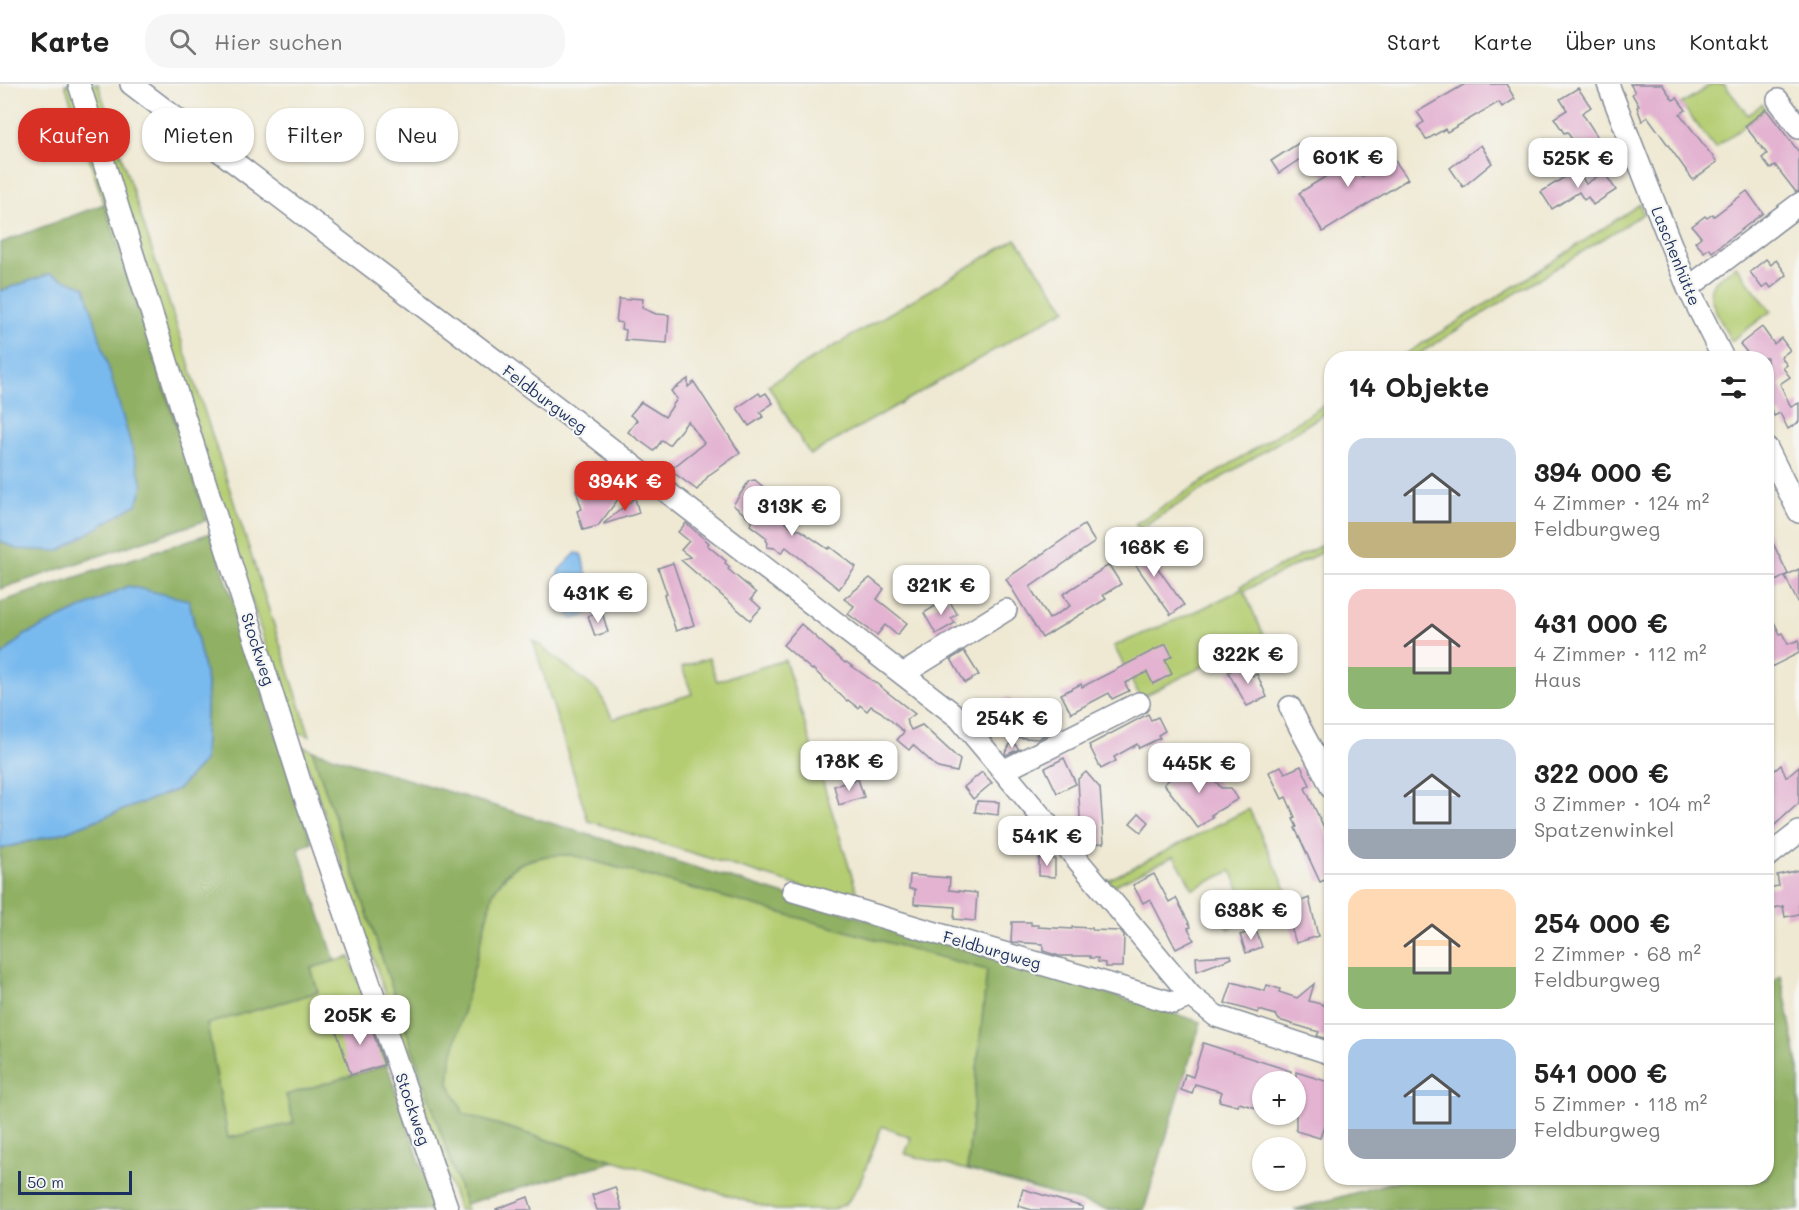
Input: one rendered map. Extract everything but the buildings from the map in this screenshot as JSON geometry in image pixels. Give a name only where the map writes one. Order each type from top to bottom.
[{"type":"street","name":"Stockweg","points":[[79,84],[304,794],[448,1210]]},
{"type":"street","name":"Feldburgweg","points":[[131,84],[587,430],[959,718],[1191,996],[1216,1016],[1324,1051]]},
{"type":"street","name":"Laschenhütte","points":[[1608,84],[1688,288],[1720,351]]},
{"type":"street","points":[[1778,100],[1799,128]]},
{"type":"street","points":[[1688,288],[1799,204]]},
{"type":"street","points":[[1774,464],[1799,512]]},
{"type":"street","points":[[903,674],[1006,610]]},
{"type":"street","points":[[1003,771],[1139,703]]},
{"type":"street","points":[[1290,707],[1305,742],[1314,750],[1324,772]]},
{"type":"street","points":[[1774,852],[1799,832]]},
{"type":"street","name":"Feldburgweg","points":[[793,891],[1174,1004],[1191,996]]},
{"type":"green space","points":[[65,84],[74,84],[81,108],[73,108]]},
{"type":"green space","points":[[88,84],[98,84],[106,108],[96,108]]},
{"type":"green space","points":[[1712,84],[1724,84],[1748,115],[1762,104],[1766,109],[1715,148],[1681,104]]},
{"type":"green space","points":[[90,162],[98,162],[207,520]]},
{"type":"green space","points":[[113,162],[123,162],[310,736],[293,731]]},
{"type":"green space","points":[[104,204],[207,520],[0,589],[0,541],[17,549],[50,274],[0,291],[0,243]]},
{"type":"green space","points":[[1640,204],[1643,214],[1423,351],[1410,351],[1534,274]]},
{"type":"green space","points":[[1016,239],[1066,309],[810,455],[768,385]]},
{"type":"green space","points":[[1736,266],[1771,311],[1731,341],[1714,307],[1711,288],[1715,282]]},
{"type":"green space","points":[[1324,405],[1324,414],[1139,529],[1135,524]]},
{"type":"green space","points":[[211,533],[312,843],[298,848],[335,961],[311,968],[318,992],[207,1024],[228,1138],[294,1123],[286,1095],[387,1065],[436,1210],[0,1210],[0,849],[62,833],[178,789],[204,761],[207,683],[189,600],[25,635],[0,657],[0,602]]},
{"type":"green space","points":[[1324,544],[1324,551],[1244,591],[1264,636],[1140,698],[1114,646],[1197,611],[1242,589],[1241,586]]},
{"type":"green space","points":[[533,640],[599,692],[613,719],[692,694],[682,667],[709,658],[717,681],[785,660],[861,905],[588,821]]},
{"type":"green space","points":[[301,746],[312,750],[467,1210],[459,1210]]},
{"type":"green space","points":[[312,750],[1201,1022],[1144,1210],[1109,1210],[967,1170],[987,970],[572,855],[547,856],[522,863],[508,872],[493,892],[451,1061],[449,1083],[464,1114],[615,1161],[465,1204]]},
{"type":"green space","points":[[1249,809],[1293,904],[1228,929],[1224,923],[1250,912],[1231,871],[1193,889],[1174,856],[1113,886],[1108,880]]},
{"type":"green space","points":[[551,855],[572,855],[987,970],[967,1170],[905,1154],[911,1138],[882,1126],[860,1183],[847,1203],[833,1210],[775,1210],[464,1114],[449,1083],[451,1061],[493,892],[517,866]]},
{"type":"green space","points":[[350,957],[387,1065],[286,1095],[294,1123],[228,1138],[207,1024],[318,992],[311,968]]},
{"type":"green space","points":[[1781,975],[1799,1070],[1799,1210],[1294,1210],[1382,1185],[1774,1185],[1774,981]]},
{"type":"water","points":[[50,274],[85,287],[143,486],[137,504],[59,551],[17,549],[0,541],[0,291]]},
{"type":"water","points":[[576,553],[581,554],[586,573],[602,602],[584,616],[571,619],[557,577],[559,570]]},
{"type":"water","points":[[128,586],[189,600],[207,683],[204,761],[178,789],[62,833],[0,849],[0,657],[25,635]]}]
